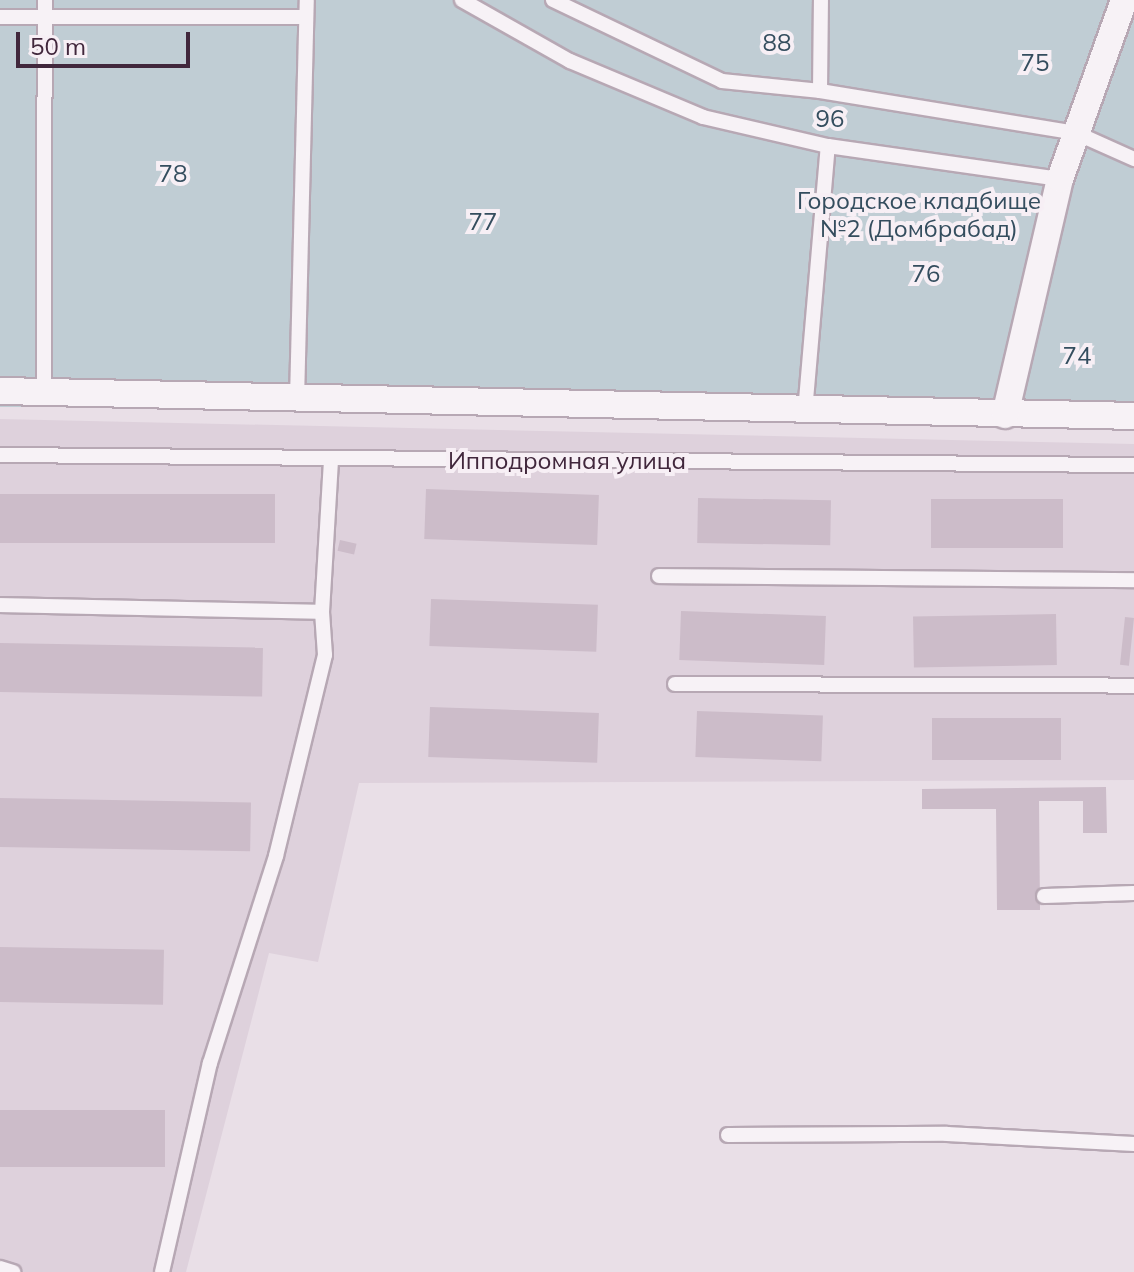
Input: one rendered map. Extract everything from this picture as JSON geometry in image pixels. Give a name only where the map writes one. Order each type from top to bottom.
[{"type":"street","points":[[1005,415],[1060,179],[1124,0]]},
{"type":"street","points":[[0,391],[805,412],[1134,416]]},
{"type":"lane","points":[[44,393],[45,0]]},
{"type":"lane","points":[[297,400],[307,0]]},
{"type":"lane","points":[[462,0],[570,61],[703,117],[828,146],[1060,179]]},
{"type":"lane","points":[[553,0],[722,81],[820,91],[1076,133],[1134,159]]},
{"type":"lane","points":[[820,91],[821,0]]},
{"type":"lane","points":[[0,17],[306,17]]},
{"type":"lane","points":[[805,412],[828,146]]},
{"type":"lane","name":"Ипподромная улица","points":[[0,455],[1134,465]]},
{"type":"lane","points":[[162,1272],[210,1063],[276,856],[325,655],[322,612],[331,459]]},
{"type":"lane","points":[[659,576],[1134,580]]},
{"type":"lane","points":[[0,605],[322,612]]},
{"type":"lane","points":[[675,684],[1134,686]]},
{"type":"lane","points":[[1044,896],[1134,893]]},
{"type":"lane","points":[[728,1135],[947,1134],[1134,1144]]},
{"type":"lane","points":[[0,1268],[13,1272]]},
{"type":"shaded area","points":[[0,419],[1134,444],[1134,780],[359,783],[318,962],[269,953],[186,1272],[0,1272]]},
{"type":"green space","name":"Городское кладбище №2 (Домбрабад)","points":[[0,0],[1134,0],[1134,407],[0,407]]},
{"type":"building","points":[[426,489],[599,495],[597,545],[424,539]]},
{"type":"building","points":[[0,494],[275,494],[275,543],[0,543]]},
{"type":"building","points":[[698,498],[831,500],[830,545],[697,543]]},
{"type":"building","points":[[931,499],[1063,499],[1063,548],[931,548]]},
{"type":"building","points":[[340,540],[357,544],[354,555],[338,551]]},
{"type":"building","points":[[431,599],[598,605],[596,652],[429,646]]},
{"type":"building","points":[[681,611],[826,616],[824,665],[679,660]]},
{"type":"building","points":[[1056,614],[1057,665],[914,667],[913,616]]},
{"type":"building","points":[[1125,617],[1134,618],[1129,666],[1120,665]]},
{"type":"building","points":[[0,643],[263,648],[262,697],[0,692]]},
{"type":"building","points":[[430,707],[599,713],[597,763],[428,757]]},
{"type":"building","points":[[697,711],[823,715],[821,761],[695,757]]},
{"type":"building","points":[[932,718],[1061,718],[1061,760],[932,760]]},
{"type":"building","points":[[1106,787],[1107,833],[1083,833],[1083,801],[1039,801],[1040,910],[997,910],[996,809],[922,809],[922,789]]},
{"type":"building","points":[[0,798],[251,802],[250,851],[0,847]]},
{"type":"building","points":[[0,947],[164,950],[163,1005],[0,1002]]},
{"type":"building","points":[[0,1110],[165,1110],[165,1167],[0,1167]]},
{"type":"park label","name":"88","points":[[777,43]]},
{"type":"park label","name":"75","points":[[1035,63]]},
{"type":"park label","name":"96","points":[[830,119]]},
{"type":"park label","name":"78","points":[[173,174]]},
{"type":"park label","name":"77","points":[[483,222]]},
{"type":"park label","name":"76","points":[[926,274]]},
{"type":"park label","name":"74","points":[[1077,356]]}]
